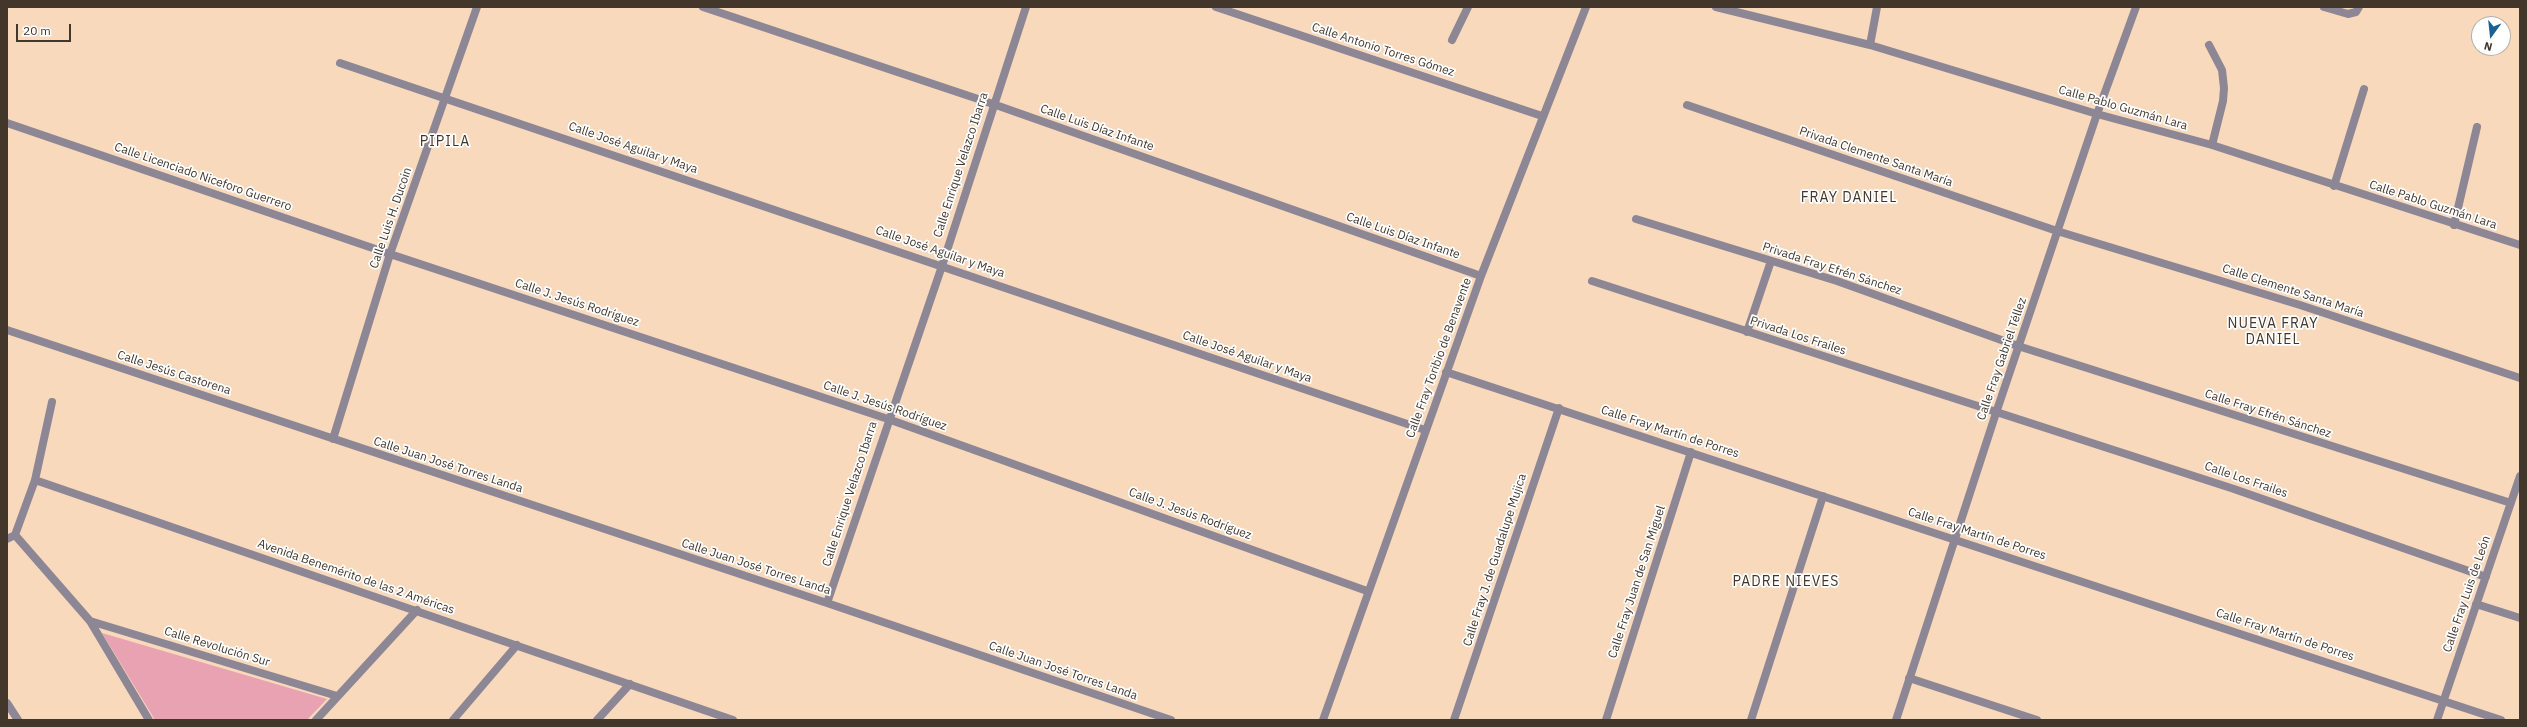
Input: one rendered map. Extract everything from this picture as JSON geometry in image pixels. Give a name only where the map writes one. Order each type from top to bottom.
[{"type":"street","name":"Calle Luis H. Ducoin","points":[[333,439],[390,254],[447,98],[477,7]]},
{"type":"street","name":"Calle Luis Díaz Infante","points":[[703,7],[993,104],[1481,276]]},
{"type":"street","name":"Calle Enrique Velazco Ibarra","points":[[827,603],[888,419],[942,266],[993,104],[1026,7]]},
{"type":"street","name":"Calle Antonio Torres Gómez","points":[[1216,7],[1542,116]]},
{"type":"street","points":[[1452,40],[1468,7]]},
{"type":"street","name":"Calle Fray Toribio de Benavente","points":[[1323,720],[1367,590],[1481,276],[1542,116],[1586,7]]},
{"type":"street","name":"Calle Pablo Guzmán Lara","points":[[1716,7],[1870,45],[2097,114],[2212,145],[2454,225],[2520,245]]},
{"type":"street","points":[[1870,45],[1877,7]]},
{"type":"street","name":"Calle Fray Gabriel Téllez","points":[[1896,720],[1953,538],[2097,114],[2136,7]]},
{"type":"street","points":[[2324,7],[2348,14],[2356,12],[2360,7]]},
{"type":"street","points":[[2209,45],[2222,70],[2224,88],[2223,101],[2212,145]]},
{"type":"street","name":"Calle José Aguilar y Maya","points":[[340,63],[1425,430]]},
{"type":"street","points":[[2334,186],[2364,89]]},
{"type":"street","name":"Privada Clemente Santa María","points":[[1687,104],[2057,231]]},
{"type":"street","name":"Calle Licenciado Niceforo Guerrero","points":[[7,122],[390,254]]},
{"type":"street","points":[[2454,225],[2477,126]]},
{"type":"street","name":"Privada Fray Efrén Sánchez","points":[[1636,220],[1837,281],[2018,346]]},
{"type":"street","name":"Calle Clemente Santa María","points":[[2057,231],[2300,305],[2520,378]]},
{"type":"street","name":"Calle J. Jesús Rodríguez","points":[[390,254],[888,419],[1367,590]]},
{"type":"street","points":[[1747,332],[1771,261]]},
{"type":"street","name":"Privada Los Frailes","points":[[1592,281],[1996,413]]},
{"type":"street","name":"Calle Jesús Castorena","points":[[7,330],[333,439]]},
{"type":"street","name":"Calle Fray Efrén Sánchez","points":[[2018,346],[2511,504]]},
{"type":"street","name":"Calle Fray Martín de Porres","points":[[1446,372],[1559,408],[2501,720]]},
{"type":"street","points":[[7,539],[15,535],[35,480],[52,402]]},
{"type":"street","name":"Calle Fray J. de Guadalupe Mujica","points":[[1454,720],[1559,408]]},
{"type":"street","name":"Calle Los Frailes","points":[[1996,413],[2212,482],[2486,576]]},
{"type":"street","name":"Calle Juan José Torres Landa","points":[[333,439],[827,603],[1170,720]]},
{"type":"street","name":"Calle Fray Juan de San Miguel","points":[[1606,720],[1692,452]]},
{"type":"street","name":"Calle Fray Luis de León","points":[[2437,720],[2520,476]]},
{"type":"street","name":"Avenida Benemérito de las 2 Américas","points":[[35,480],[734,720]]},
{"type":"street","points":[[1751,720],[1823,496]]},
{"type":"street","points":[[15,535],[90,621],[149,720]]},
{"type":"street","points":[[2476,604],[2520,618]]},
{"type":"street","points":[[316,720],[417,610]]},
{"type":"street","name":"Calle Revolución Sur","points":[[90,621],[337,696]]},
{"type":"street","points":[[453,720],[517,645]]},
{"type":"street","points":[[1909,678],[2037,720]]},
{"type":"street","points":[[597,720],[630,684]]},
{"type":"street","points":[[7,703],[18,720]]},
{"type":"shaded area","points":[[102,633],[327,699],[307,720],[155,720]]},
{"type":"district","name":"PIPILA","points":[[445,142]]},
{"type":"district","name":"FRAY DANIEL","points":[[1849,198]]},
{"type":"district","name":"NUEVA FRAY DANIEL","points":[[2273,332]]},
{"type":"district","name":"PADRE NIEVES","points":[[1786,582]]}]
